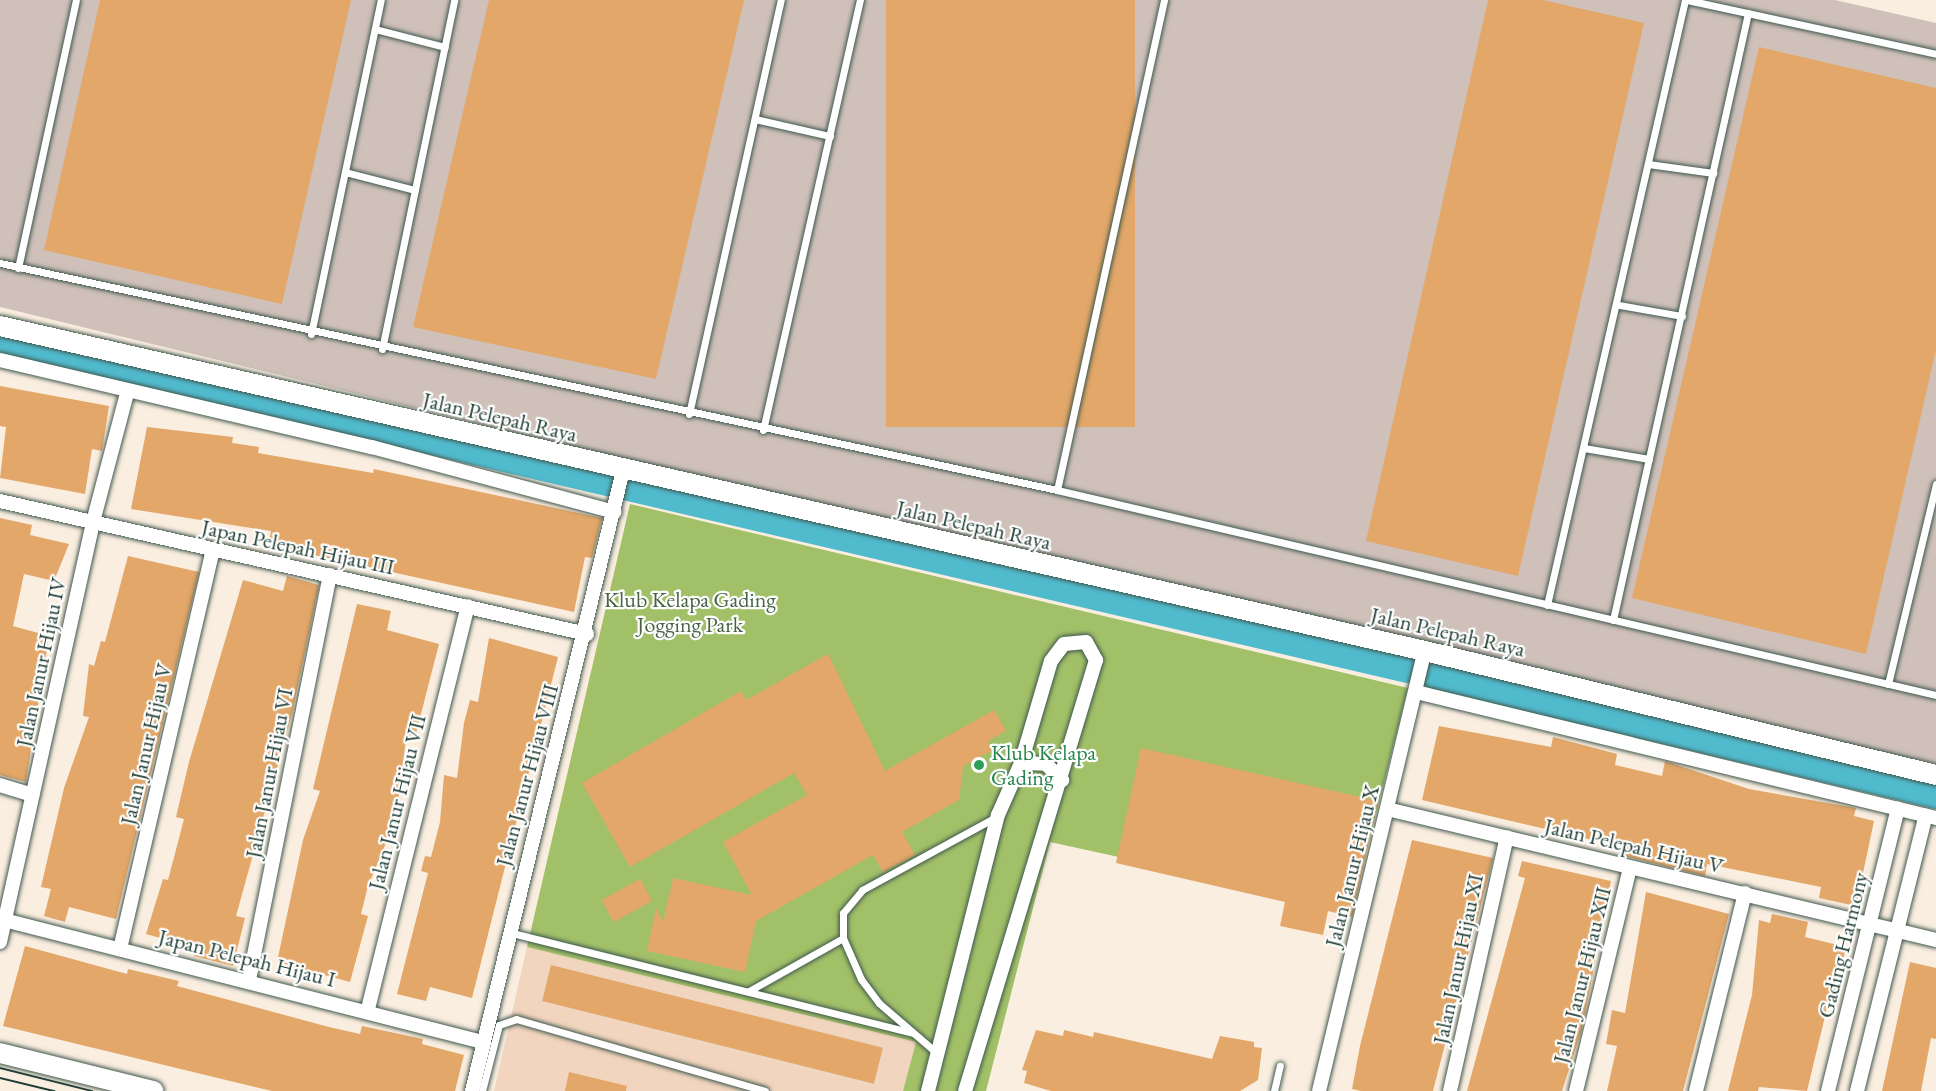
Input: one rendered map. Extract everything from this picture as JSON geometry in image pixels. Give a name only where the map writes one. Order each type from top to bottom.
[{"type":"street","name":"Jalan Pelepah Raya","points":[[0,326],[623,473],[1425,651],[1936,776]]},
{"type":"street","points":[[0,360],[127,393],[372,447],[615,506]]},
{"type":"street","name":"Jalan Janur Hijau IV","points":[[0,942],[2,920],[33,795],[93,522],[127,393]]},
{"type":"street","name":"Jalan Janur Hijau VIII","points":[[472,1091],[507,932],[587,633],[623,473]]},
{"type":"street","name":"Japan Pelepah Hijau III","points":[[0,501],[587,633]]},
{"type":"street","name":"Jalan Janur Hijau V","points":[[120,949],[213,550]]},
{"type":"street","name":"Jalan Janur Hijau VI","points":[[249,980],[330,575]]},
{"type":"street","name":"Jalan Janur Hijau VII","points":[[368,1009],[468,606]]},
{"type":"street","points":[[928,1091],[998,815],[1022,763],[1051,661],[1064,644],[1086,642],[1096,660],[1062,780],[965,1091]]},
{"type":"street","name":"Jalan Janur Hijau X","points":[[1319,1091],[1425,651]]},
{"type":"street","points":[[1418,684],[1931,817],[1897,930],[1857,1091]]},
{"type":"street","points":[[1022,763],[1046,764],[1062,780]]},
{"type":"street","points":[[0,785],[33,795]]},
{"type":"street","name":"Jalan Pelepah Hijau V","points":[[1387,809],[1936,939]]},
{"type":"street","name":"Gading Harmony","points":[[1828,1091],[1898,809]]},
{"type":"street","name":"Jalan Janur Hijau XI","points":[[1450,1091],[1507,837]]},
{"type":"street","name":"Jalan Janur Hijau XII","points":[[1575,1091],[1630,868]]},
{"type":"street","points":[[1696,1091],[1745,894]]},
{"type":"street","name":"Japan Pelepah Hijau I","points":[[2,920],[368,1009],[483,1042]]},
{"type":"street","points":[[0,1053],[153,1091]]},
{"type":"lane","points":[[18,268],[76,0]]},
{"type":"lane","points":[[311,334],[381,0]]},
{"type":"lane","points":[[382,349],[454,0]]},
{"type":"lane","points":[[689,414],[781,0]]},
{"type":"lane","points":[[763,430],[860,0]]},
{"type":"lane","points":[[1057,490],[1164,0]]},
{"type":"lane","points":[[1547,605],[1619,304],[1648,164],[1686,0],[1936,54]]},
{"type":"lane","points":[[1612,620],[1682,316],[1748,13]]},
{"type":"lane","points":[[375,29],[445,47]]},
{"type":"lane","points":[[755,118],[830,136]]},
{"type":"lane","points":[[1648,164],[1713,173]]},
{"type":"lane","points":[[345,172],[415,190]]},
{"type":"lane","points":[[0,263],[311,334],[1057,490],[1936,695]]},
{"type":"lane","points":[[1619,304],[1682,316]]},
{"type":"lane","points":[[1584,448],[1649,459]]},
{"type":"lane","points":[[1888,684],[1936,484]]},
{"type":"lane","points":[[938,1054],[861,979],[843,938],[843,912],[862,890],[998,815]]},
{"type":"lane","points":[[507,932],[914,1033]]},
{"type":"lane","points":[[749,991],[843,938]]},
{"type":"lane","points":[[482,1091],[499,1025],[508,1019],[765,1091]]},
{"type":"lane","points":[[1274,1091],[1280,1066]]},
{"type":"shaded area","points":[[0,0],[1835,0],[1936,23],[1936,764],[1051,563],[0,307]]},
{"type":"shaded area","points":[[527,947],[917,1042],[903,1091],[494,1091]]},
{"type":"green space","name":"Klub Kelapa Gading","points":[[630,504],[1408,688],[1352,908],[1050,842],[986,1091],[903,1091],[916,1042],[527,947]]},
{"type":"building","points":[[100,0],[351,0],[282,304],[44,250]]},
{"type":"building","points":[[489,0],[744,0],[656,379],[413,327]]},
{"type":"building","points":[[886,0],[1135,0],[1135,427],[886,427]]},
{"type":"building","points":[[1488,0],[1543,0],[1644,23],[1518,576],[1366,541]]},
{"type":"building","points":[[1759,47],[1936,88],[1936,350],[1866,654],[1632,598]]},
{"type":"building","points":[[0,386],[109,406],[102,451],[92,449],[85,494],[0,478],[6,427],[0,426]]},
{"type":"building","points":[[147,427],[233,437],[232,443],[259,447],[258,453],[373,473],[374,469],[602,518],[592,558],[585,557],[574,612],[296,551],[269,542],[271,531],[131,509]]},
{"type":"building","points":[[0,518],[32,525],[30,535],[69,544],[54,581],[24,574],[13,626],[49,636],[26,782],[0,775]]},
{"type":"building","points":[[128,556],[199,572],[116,919],[69,907],[65,922],[44,916],[51,889],[41,887],[64,788],[89,717],[83,716],[89,664],[94,666],[101,641],[105,642]]},
{"type":"building","points":[[287,576],[319,585],[292,714],[236,916],[245,918],[233,966],[194,956],[196,948],[146,934],[163,879],[168,880],[184,819],[176,817],[189,762],[243,580],[283,591]]},
{"type":"building","points":[[357,604],[391,611],[387,630],[439,644],[414,741],[406,739],[396,819],[368,886],[361,914],[368,916],[350,982],[277,962],[303,840],[320,791],[313,789]]},
{"type":"building","points":[[489,638],[558,657],[472,998],[430,987],[426,1001],[397,994],[428,873],[421,871],[425,856],[431,857],[440,822],[444,775],[457,778],[464,723],[470,700],[478,702]]},
{"type":"building","points":[[828,654],[885,771],[994,710],[1006,731],[988,741],[993,750],[963,766],[959,800],[902,832],[915,855],[883,872],[873,855],[756,921],[745,972],[647,951],[656,908],[663,922],[673,878],[752,895],[723,842],[807,795],[794,773],[630,867],[582,783],[741,691],[746,700]]},
{"type":"building","points":[[1439,726],[1551,747],[1553,737],[1617,754],[1615,765],[1662,776],[1665,761],[1749,789],[1856,808],[1854,816],[1874,821],[1856,906],[1819,898],[1821,887],[1707,864],[1705,876],[1620,855],[1622,847],[1422,800]]},
{"type":"building","points":[[1141,748],[1378,801],[1352,917],[1328,911],[1323,935],[1280,926],[1285,902],[1116,863]]},
{"type":"building","points":[[1412,840],[1493,858],[1433,1091],[1361,1091],[1352,1089],[1360,1046]]},
{"type":"building","points":[[1522,861],[1611,881],[1582,1029],[1562,1091],[1467,1091],[1525,878],[1518,876]]},
{"type":"building","points":[[640,879],[652,901],[614,922],[602,900]]},
{"type":"building","points":[[1646,892],[1729,914],[1683,1091],[1607,1091],[1617,1046],[1606,1044],[1612,1010],[1625,1013]]},
{"type":"building","points":[[1772,914],[1808,922],[1805,937],[1846,947],[1837,988],[1827,1008],[1807,1091],[1759,1087],[1758,1091],[1728,1091],[1752,995],[1759,920],[1770,923]]},
{"type":"building","points":[[25,946],[127,974],[128,969],[179,981],[177,986],[329,1027],[360,1034],[362,1026],[423,1039],[422,1044],[464,1055],[455,1091],[272,1091],[3,1026]]},
{"type":"building","points":[[1910,962],[1936,968],[1936,1039],[1931,1038],[1921,1091],[1882,1091]]},
{"type":"building","points":[[551,965],[883,1048],[874,1084],[542,1001]]},
{"type":"building","points":[[1036,1030],[1063,1036],[1064,1030],[1093,1037],[1094,1032],[1212,1059],[1220,1036],[1254,1042],[1254,1047],[1262,1048],[1258,1080],[1240,1091],[1051,1091],[1024,1083],[1027,1071],[1022,1070]]},
{"type":"building","points":[[569,1072],[627,1086],[626,1091],[565,1091]]},
{"type":"waterway","points":[[0,339],[1407,668]]},
{"type":"waterway","points":[[1434,674],[1936,794]]},
{"type":"tram line","points":[[0,1068],[92,1091]]},
{"type":"tram line","points":[[0,1078],[54,1091]]},
{"type":"place","name":"Klub Kelapa Gading","points":[[979,765]]},
{"type":"park label","name":"Klub Kelapa Gading Jogging Park","points":[[690,612]]}]
